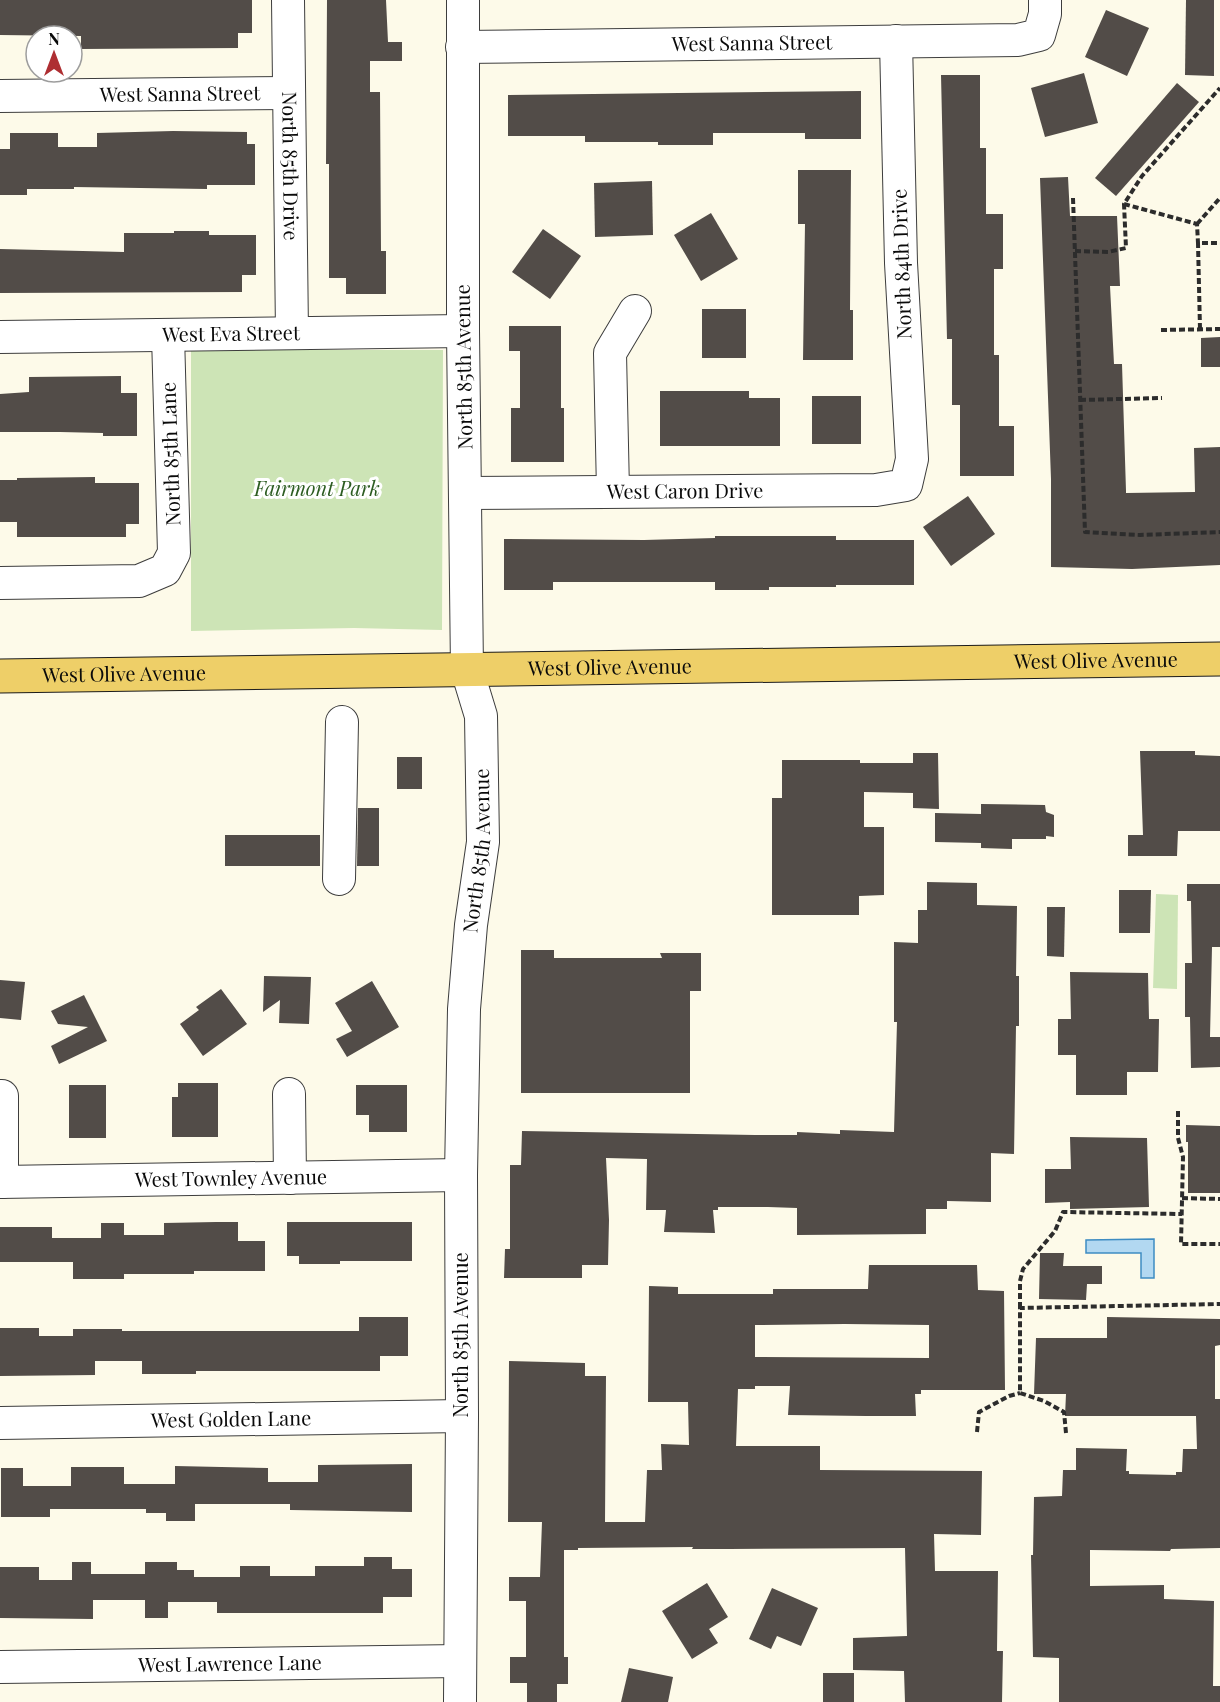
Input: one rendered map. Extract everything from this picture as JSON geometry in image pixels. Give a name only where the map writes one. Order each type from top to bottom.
[{"type":"main road","name":"West Olive Avenue","points":[[0,676],[1220,659]]},
{"type":"street","name":"North 85th Drive","points":[[288,0],[292,333]]},
{"type":"street","name":"North 85th Avenue","points":[[460,1702],[461,1175],[464,1009],[471,925],[483,842],[480,716],[467,670],[463,331],[463,0]]},
{"type":"street","name":"West Sanna Street","points":[[462,47],[1018,40],[1039,35],[1045,14],[1045,0]]},
{"type":"street","name":"North 84th Drive","points":[[896,41],[901,263],[912,459],[906,485]]},
{"type":"street","name":"West Sanna Street","points":[[0,96],[289,93]]},
{"type":"street","points":[[613,491],[610,353],[635,311]]},
{"type":"street","name":"West Eva Street","points":[[0,337],[463,331]]},
{"type":"street","name":"North 85th Lane","points":[[0,583],[139,581],[165,570],[174,553],[168,335]]},
{"type":"street","name":"West Caron Drive","points":[[465,493],[876,490],[906,485]]},
{"type":"street","points":[[339,879],[342,722]]},
{"type":"street","points":[[289,1094],[290,1178]]},
{"type":"street","points":[[1,1182],[2,1096]]},
{"type":"street","name":"West Townley Avenue","points":[[1,1182],[461,1175]]},
{"type":"street","name":"West Golden Lane","points":[[0,1423],[462,1416]]},
{"type":"street","name":"West Lawrence Lane","points":[[0,1668],[460,1661]]},
{"type":"path","points":[[1075,251],[1108,252],[1126,248],[1124,204],[1142,176],[1220,88]]},
{"type":"path","points":[[1073,198],[1085,532],[1140,535],[1220,532]]},
{"type":"path","points":[[1200,329],[1197,224],[1220,198]]},
{"type":"path","points":[[1124,204],[1197,224]]},
{"type":"path","points":[[1198,243],[1220,243]]},
{"type":"path","points":[[1161,330],[1220,329]]},
{"type":"path","points":[[1080,400],[1162,398]]},
{"type":"path","points":[[1178,1111],[1178,1138],[1182,1157],[1181,1244],[1220,1244]]},
{"type":"path","points":[[1182,1198],[1220,1199]]},
{"type":"path","points":[[1020,1393],[1020,1281],[1023,1269],[1055,1231],[1063,1212],[1182,1214]]},
{"type":"path","points":[[1020,1308],[1220,1304]]},
{"type":"path","points":[[977,1432],[979,1412],[1020,1393],[1044,1401],[1064,1412],[1066,1433]]},
{"type":"green space","name":"Fairmont Park","points":[[191,350],[443,350],[442,630],[354,628],[191,631]]},
{"type":"green space","points":[[1156,894],[1178,895],[1177,989],[1153,988]]},
{"type":"water","points":[[1154,1239],[1154,1278],[1141,1278],[1141,1253],[1086,1253],[1086,1240]]},
{"type":"building","points":[[0,0],[252,0],[252,33],[238,33],[238,48],[84,49],[84,24],[24,24],[24,35],[0,35]]},
{"type":"building","points":[[327,0],[386,0],[388,42],[402,42],[402,61],[370,61],[370,92],[380,92],[381,251],[386,251],[386,294],[346,294],[346,278],[329,278],[329,164],[326,164]]},
{"type":"building","points":[[1186,0],[1214,0],[1214,76],[1185,75]]},
{"type":"building","points":[[1106,10],[1149,28],[1127,76],[1085,57]]},
{"type":"building","points":[[1084,73],[1098,123],[1045,137],[1031,88]]},
{"type":"building","points":[[941,75],[980,75],[980,148],[986,148],[986,214],[1003,214],[1003,269],[994,269],[994,355],[999,355],[999,426],[1014,426],[1014,476],[960,476],[960,405],[952,405],[952,339],[947,339]]},
{"type":"building","points":[[1177,83],[1199,102],[1116,196],[1095,178]]},
{"type":"building","points":[[861,91],[861,139],[805,139],[805,133],[713,133],[713,145],[658,145],[658,142],[585,142],[585,136],[508,136],[508,95]]},
{"type":"building","points":[[247,132],[247,144],[255,144],[255,185],[207,185],[207,189],[74,187],[74,189],[27,189],[27,195],[0,195],[0,149],[10,149],[10,133],[58,133],[58,147],[97,147],[97,133]]},
{"type":"building","points":[[798,170],[851,170],[850,310],[853,310],[853,360],[803,360],[805,224],[798,224]]},
{"type":"building","points":[[1068,177],[1070,216],[1117,216],[1120,286],[1110,286],[1114,364],[1122,364],[1126,493],[1195,492],[1194,448],[1220,447],[1220,565],[1132,569],[1051,567],[1051,479],[1040,178]]},
{"type":"building","points":[[652,181],[653,235],[595,237],[594,183]]},
{"type":"building","points":[[711,213],[738,259],[701,281],[674,235]]},
{"type":"building","points":[[543,229],[581,256],[550,299],[512,272]]},
{"type":"building","points":[[174,231],[209,231],[209,235],[256,235],[256,275],[242,275],[242,292],[0,293],[0,249],[124,252],[124,233],[174,233]]},
{"type":"building","points":[[702,309],[746,309],[746,358],[702,358]]},
{"type":"building","points":[[509,326],[561,326],[561,408],[564,408],[564,462],[511,462],[511,408],[520,408],[520,351],[509,351]]},
{"type":"building","points":[[1220,337],[1220,367],[1201,367],[1201,338]]},
{"type":"building","points":[[121,376],[121,393],[137,393],[137,436],[103,436],[103,433],[0,432],[0,394],[29,392],[29,377]]},
{"type":"building","points":[[660,391],[749,391],[749,398],[780,398],[780,446],[660,446]]},
{"type":"building","points":[[812,396],[861,396],[861,444],[812,444]]},
{"type":"building","points":[[95,477],[95,483],[139,483],[139,524],[126,524],[126,537],[17,537],[17,522],[0,522],[0,480]]},
{"type":"building","points":[[968,496],[995,534],[951,566],[923,527]]},
{"type":"building","points":[[715,536],[836,536],[836,540],[914,540],[914,585],[836,585],[836,587],[769,587],[769,590],[715,590],[715,582],[553,582],[553,590],[504,590],[504,539],[644,540],[715,538]]},
{"type":"building","points":[[1140,751],[1195,751],[1195,755],[1220,756],[1220,831],[1178,831],[1177,856],[1128,856],[1128,835],[1143,835]]},
{"type":"building","points":[[913,753],[938,753],[939,809],[913,808],[913,793],[864,792],[864,827],[884,827],[884,895],[859,896],[859,915],[772,915],[772,798],[782,798],[782,760],[913,763]]},
{"type":"building","points":[[397,757],[422,757],[422,789],[397,789]]},
{"type":"building","points":[[981,804],[1045,805],[1046,812],[1054,815],[1054,837],[1012,839],[1012,849],[981,848],[981,843],[935,842],[935,813],[981,814]]},
{"type":"building","points":[[358,808],[379,808],[379,866],[357,866]]},
{"type":"building","points":[[225,835],[320,835],[320,866],[225,866]]},
{"type":"building","points":[[927,882],[977,883],[977,905],[1017,906],[1016,976],[1019,976],[1019,1026],[1016,1026],[1014,1154],[991,1153],[991,1202],[947,1201],[947,1209],[926,1209],[926,1234],[797,1235],[797,1208],[768,1207],[718,1207],[718,1210],[713,1210],[715,1233],[664,1232],[666,1210],[646,1210],[647,1159],[606,1158],[609,1220],[608,1265],[582,1265],[582,1278],[504,1278],[505,1249],[510,1249],[510,1165],[521,1165],[522,1131],[755,1135],[797,1135],[797,1132],[840,1134],[840,1130],[894,1132],[897,1022],[894,1022],[894,942],[918,943],[918,910],[927,910]]},
{"type":"building","points":[[1187,884],[1220,884],[1220,947],[1212,947],[1210,1037],[1220,1037],[1220,1067],[1191,1068],[1190,1017],[1185,1017],[1185,963],[1192,963],[1191,901],[1187,901]]},
{"type":"building","points":[[1119,890],[1151,890],[1150,933],[1119,933]]},
{"type":"building","points":[[1047,907],[1065,907],[1064,957],[1047,956]]},
{"type":"building","points":[[521,950],[554,950],[554,958],[662,958],[660,953],[701,953],[701,991],[690,991],[690,1093],[521,1093]]},
{"type":"building","points":[[1070,972],[1148,973],[1149,1019],[1159,1019],[1158,1072],[1127,1072],[1127,1095],[1076,1095],[1076,1055],[1058,1055],[1058,1019],[1071,1019]]},
{"type":"building","points":[[264,976],[311,977],[309,1024],[279,1023],[280,1000],[263,1012]]},
{"type":"building","points":[[0,980],[25,982],[21,1020],[0,1018]]},
{"type":"building","points":[[372,981],[399,1027],[347,1057],[336,1039],[352,1031],[335,1003]]},
{"type":"building","points":[[221,989],[247,1024],[203,1056],[180,1024],[199,1010],[196,1007]]},
{"type":"building","points":[[84,995],[107,1041],[59,1064],[51,1046],[88,1027],[58,1024],[51,1011]]},
{"type":"building","points":[[178,1083],[218,1083],[218,1137],[172,1137],[172,1097],[178,1097]]},
{"type":"building","points":[[69,1085],[106,1085],[106,1138],[69,1138]]},
{"type":"building","points":[[356,1085],[407,1085],[407,1132],[369,1132],[369,1115],[356,1115]]},
{"type":"building","points":[[1186,1125],[1220,1126],[1220,1193],[1188,1193]]},
{"type":"building","points":[[1070,1137],[1147,1138],[1149,1207],[1070,1209],[1070,1202],[1045,1203],[1045,1169],[1071,1169]]},
{"type":"building","points":[[238,1222],[238,1241],[265,1241],[265,1271],[194,1271],[194,1274],[124,1274],[124,1279],[73,1279],[73,1262],[0,1262],[0,1227],[52,1227],[52,1238],[101,1238],[101,1223],[124,1223],[124,1235],[164,1235],[164,1223]]},
{"type":"building","points":[[287,1222],[412,1222],[412,1261],[340,1261],[340,1264],[299,1264],[299,1256],[287,1256]]},
{"type":"building","points":[[1040,1253],[1064,1253],[1063,1266],[1102,1266],[1102,1284],[1087,1284],[1086,1300],[1039,1299]]},
{"type":"building","points":[[869,1265],[977,1265],[978,1290],[1004,1291],[1005,1390],[921,1390],[921,1394],[915,1394],[916,1416],[866,1416],[788,1415],[790,1386],[755,1386],[755,1389],[738,1389],[736,1446],[820,1446],[820,1470],[982,1471],[981,1535],[934,1534],[935,1571],[998,1571],[997,1651],[1003,1651],[1002,1702],[905,1702],[904,1671],[853,1670],[853,1638],[907,1636],[905,1548],[692,1549],[693,1547],[564,1550],[564,1657],[568,1657],[568,1684],[557,1684],[557,1702],[527,1702],[527,1683],[510,1683],[510,1657],[526,1657],[526,1601],[509,1601],[509,1577],[540,1577],[542,1522],[508,1522],[509,1361],[585,1363],[585,1376],[606,1376],[605,1522],[645,1522],[647,1470],[662,1470],[661,1444],[689,1445],[688,1402],[648,1402],[649,1286],[678,1287],[678,1294],[773,1294],[773,1289],[868,1289]],"holes":[[[755,1325],[929,1325],[929,1358],[755,1357]]]},
{"type":"building","points":[[359,1317],[408,1317],[408,1356],[380,1356],[380,1371],[196,1371],[196,1374],[142,1374],[142,1361],[95,1361],[95,1375],[0,1376],[0,1328],[39,1328],[39,1336],[73,1336],[73,1329],[359,1331]]},
{"type":"building","points":[[1107,1317],[1220,1319],[1220,1345],[1215,1346],[1215,1399],[1220,1399],[1220,1548],[1171,1549],[1170,1551],[1090,1550],[1090,1586],[1164,1585],[1164,1599],[1214,1601],[1213,1686],[1220,1686],[1220,1702],[1059,1702],[1059,1658],[1033,1657],[1031,1555],[1033,1555],[1034,1497],[1062,1496],[1063,1470],[1076,1470],[1076,1448],[1127,1449],[1126,1471],[1129,1471],[1129,1474],[1176,1475],[1176,1472],[1182,1472],[1183,1449],[1197,1449],[1196,1416],[1065,1416],[1066,1394],[1034,1394],[1036,1338],[1107,1338]]},
{"type":"building","points":[[412,1464],[412,1512],[290,1510],[290,1504],[195,1504],[195,1521],[166,1521],[166,1513],[146,1513],[146,1509],[50,1509],[50,1517],[1,1517],[1,1468],[23,1468],[23,1486],[71,1486],[71,1467],[124,1467],[124,1484],[175,1484],[175,1466],[268,1468],[268,1482],[318,1482],[318,1465]]},
{"type":"building","points":[[364,1557],[392,1557],[392,1569],[412,1569],[412,1597],[383,1597],[383,1613],[217,1613],[217,1602],[168,1602],[168,1618],[145,1618],[145,1600],[93,1600],[93,1619],[0,1618],[0,1567],[39,1567],[39,1580],[72,1580],[72,1562],[91,1562],[91,1574],[145,1574],[145,1562],[177,1562],[177,1570],[194,1570],[194,1577],[240,1577],[240,1566],[270,1566],[270,1576],[315,1576],[315,1566],[364,1566]]},
{"type":"building","points":[[707,1583],[728,1617],[709,1629],[718,1643],[692,1659],[662,1611]]},
{"type":"building","points":[[772,1588],[818,1608],[801,1646],[777,1636],[771,1649],[749,1639]]},
{"type":"building","points":[[629,1668],[673,1677],[668,1702],[621,1702]]},
{"type":"building","points":[[823,1673],[854,1673],[854,1702],[823,1702]]}]
